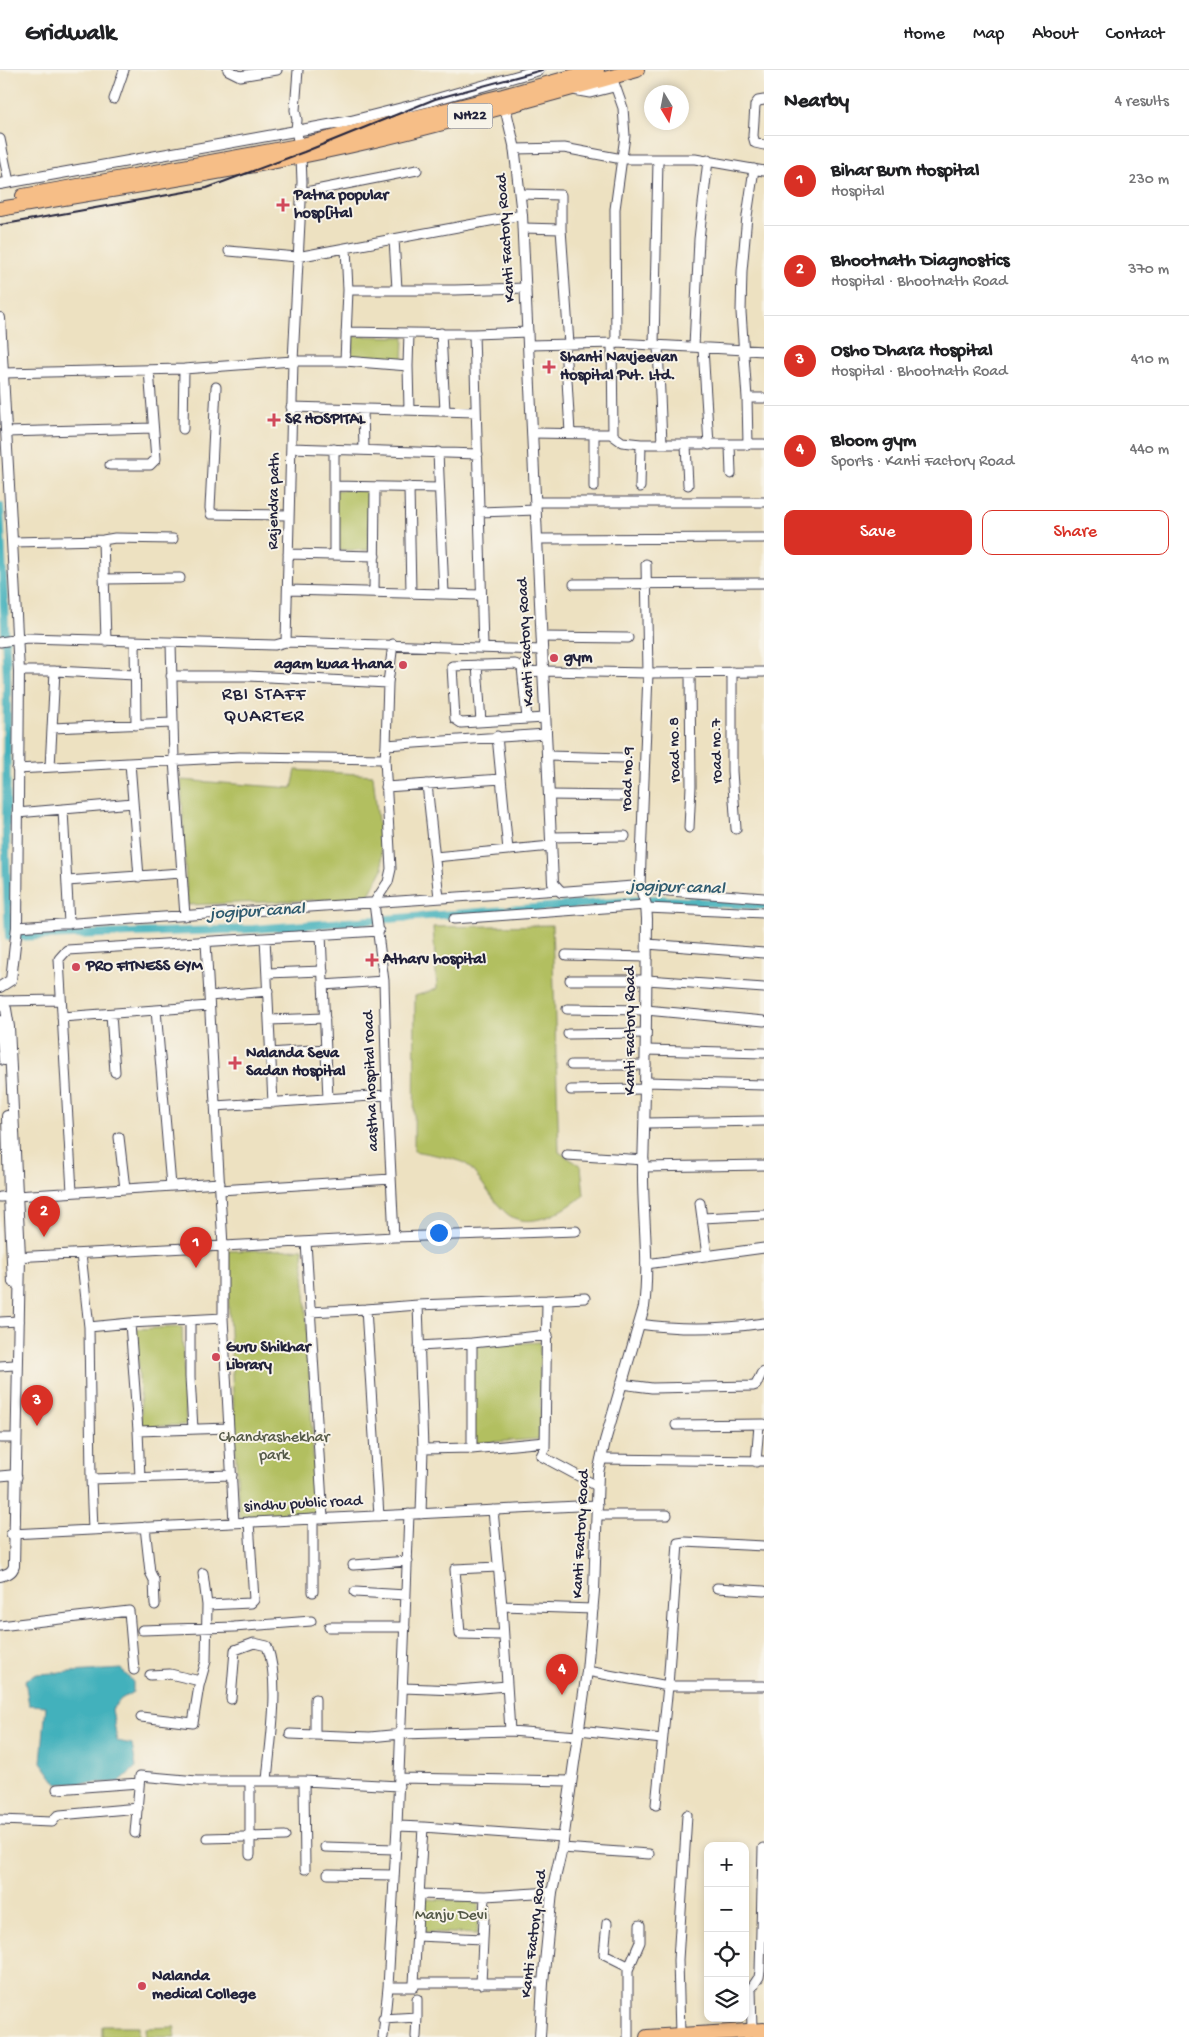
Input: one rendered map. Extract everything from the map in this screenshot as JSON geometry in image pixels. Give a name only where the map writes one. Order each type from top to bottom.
[{"type":"highway","name":"NH22","points":[[300,151],[597,70]]},
{"type":"highway","name":"NH22","points":[[1,209],[300,151],[374,140],[505,107],[567,89],[613,82],[637,70]]},
{"type":"highway","points":[[647,2037],[758,2030]]},
{"type":"street","points":[[114,99],[124,70]]},
{"type":"street","points":[[228,70],[240,76],[277,70]]},
{"type":"street","name":"Rajendra path","points":[[286,642],[291,407],[302,178],[295,110],[298,70]]},
{"type":"street","points":[[0,139],[4,183],[296,125],[351,121],[538,70]]},
{"type":"street","points":[[613,82],[621,99],[624,136],[615,209],[614,435]]},
{"type":"street","points":[[764,100],[758,101],[756,105],[753,136],[755,143],[764,145]]},
{"type":"street","name":"Kanti Factory Road","points":[[505,107],[514,150],[523,228],[553,883],[559,890]]},
{"type":"street","points":[[514,150],[564,148],[622,159],[658,160],[682,158],[708,160],[764,171]]},
{"type":"street","points":[[658,160],[656,345],[662,444]]},
{"type":"street","points":[[708,160],[699,239],[699,347],[709,445]]},
{"type":"street","points":[[748,445],[741,312],[742,271],[747,216],[754,169]]},
{"type":"street","points":[[301,193],[416,170]]},
{"type":"street","points":[[520,194],[561,195],[570,432]]},
{"type":"street","points":[[229,251],[297,257],[522,215]]},
{"type":"street","points":[[523,228],[562,230]]},
{"type":"street","points":[[394,239],[397,289]]},
{"type":"street","points":[[345,362],[348,290],[346,248]]},
{"type":"street","points":[[348,290],[526,288]]},
{"type":"street","points":[[0,318],[12,542],[15,640],[19,671],[17,930],[11,980],[0,985],[1,1003],[6,1009],[3,1026],[9,1196],[16,1257],[17,1321],[9,1476],[14,1555],[13,1570],[0,1576]]},
{"type":"street","points":[[346,332],[474,334],[528,332]]},
{"type":"street","points":[[409,333],[409,410]]},
{"type":"street","points":[[441,333],[445,411]]},
{"type":"street","points":[[474,334],[483,647]]},
{"type":"street","points":[[529,345],[614,343],[764,351]]},
{"type":"street","points":[[2,380],[293,361],[408,366]]},
{"type":"street","points":[[183,429],[184,369]]},
{"type":"street","points":[[110,464],[135,466],[150,465],[155,462],[149,370]]},
{"type":"street","points":[[216,388],[211,514],[289,515]]},
{"type":"street","points":[[747,398],[764,398]]},
{"type":"street","points":[[291,407],[476,412]]},
{"type":"street","points":[[363,409],[364,450]]},
{"type":"street","points":[[6,432],[153,428]]},
{"type":"street","points":[[533,433],[611,434],[622,442],[641,444],[764,444]]},
{"type":"street","points":[[594,434],[594,487]]},
{"type":"street","points":[[640,487],[641,444]]},
{"type":"street","points":[[686,445],[688,485]]},
{"type":"street","points":[[730,445],[731,474]]},
{"type":"street","points":[[291,448],[478,454]]},
{"type":"street","points":[[334,449],[334,554]]},
{"type":"street","points":[[438,452],[444,594]]},
{"type":"street","points":[[334,486],[439,488]]},
{"type":"street","points":[[374,592],[376,487]]},
{"type":"street","points":[[409,487],[411,593]]},
{"type":"street","points":[[479,512],[536,506],[764,502]]},
{"type":"street","points":[[12,542],[103,540],[115,538],[173,539]]},
{"type":"street","points":[[538,539],[764,538]]},
{"type":"street","points":[[103,540],[106,641]]},
{"type":"street","points":[[288,554],[375,556]]},
{"type":"street","name":"road no.9","points":[[644,897],[648,673],[646,564]]},
{"type":"street","points":[[104,579],[180,578]]},
{"type":"street","points":[[574,584],[764,583]]},
{"type":"street","points":[[288,590],[481,595]]},
{"type":"street","points":[[542,636],[628,638]]},
{"type":"street","points":[[2,642],[27,638],[276,646],[286,642],[393,644],[542,650]]},
{"type":"street","points":[[135,642],[136,725]]},
{"type":"street","points":[[171,643],[172,723],[185,916]]},
{"type":"street","points":[[375,906],[385,888],[391,869],[385,759],[388,683],[393,644]]},
{"type":"street","points":[[527,719],[524,672],[522,667],[515,664],[454,665],[451,669],[456,721],[461,723],[546,718]]},
{"type":"street","points":[[477,665],[480,722]]},
{"type":"street","points":[[19,671],[135,675]]},
{"type":"street","points":[[50,768],[55,671]]},
{"type":"street","points":[[524,672],[764,672]]},
{"type":"street","name":"road no.7","points":[[732,672],[732,770],[736,829]]},
{"type":"street","name":"road no.8","points":[[689,828],[691,786],[690,673]]},
{"type":"street","points":[[171,676],[248,676],[388,683]]},
{"type":"street","points":[[52,728],[172,723]]},
{"type":"street","points":[[386,745],[546,734]]},
{"type":"street","points":[[498,736],[508,850]]},
{"type":"street","points":[[547,756],[626,758]]},
{"type":"street","points":[[17,769],[240,757],[385,759]]},
{"type":"street","points":[[130,763],[139,876]]},
{"type":"street","points":[[386,786],[501,779]]},
{"type":"street","points":[[428,784],[440,898]]},
{"type":"street","points":[[549,795],[625,796]]},
{"type":"street","points":[[17,812],[63,810],[133,803]]},
{"type":"street","points":[[63,810],[69,924]]},
{"type":"street","points":[[435,857],[508,850],[551,841],[625,836]]},
{"type":"street","points":[[67,881],[181,873]]},
{"type":"street","points":[[17,930],[69,924],[185,916],[375,906],[440,898],[559,890],[644,897],[764,913]]},
{"type":"street","points":[[454,919],[644,897],[764,898]]},
{"type":"street","name":"Kanti Factory Road","points":[[540,2037],[552,1892],[563,1842],[593,1609],[598,1510],[597,1486],[601,1459],[644,1307],[647,1287],[643,1164],[646,1123],[647,980],[644,897]]},
{"type":"street","name":"aastha hospital road","points":[[375,906],[384,981],[394,1237]]},
{"type":"street","points":[[72,1192],[59,959],[67,950],[265,938],[378,928]]},
{"type":"street","points":[[321,934],[328,1099]]},
{"type":"street","points":[[265,938],[273,1102]]},
{"type":"street","points":[[206,942],[223,1246],[223,1318],[234,1523]]},
{"type":"street","points":[[647,944],[764,953]]},
{"type":"street","points":[[566,956],[647,957]]},
{"type":"street","points":[[267,974],[323,971]]},
{"type":"street","points":[[570,980],[647,980],[764,988]]},
{"type":"street","points":[[323,985],[384,981]]},
{"type":"street","points":[[209,996],[268,991]]},
{"type":"street","points":[[1,1003],[60,1000]]},
{"type":"street","points":[[62,1017],[209,1006]]},
{"type":"street","points":[[567,1009],[646,1010],[764,1021]]},
{"type":"street","points":[[156,1010],[171,1186]]},
{"type":"street","points":[[111,1014],[115,1072]]},
{"type":"street","points":[[269,1020],[325,1018]]},
{"type":"street","points":[[568,1034],[646,1033]]},
{"type":"street","points":[[270,1052],[326,1049]]},
{"type":"street","points":[[646,1050],[764,1053]]},
{"type":"street","points":[[571,1065],[646,1065]]},
{"type":"street","points":[[571,1090],[646,1085],[764,1085]]},
{"type":"street","points":[[215,1106],[387,1095]]},
{"type":"street","points":[[646,1123],[764,1121]]},
{"type":"street","points":[[119,1137],[125,1189]]},
{"type":"street","points":[[567,1155],[643,1164],[764,1165]]},
{"type":"street","points":[[9,1196],[171,1186],[220,1186],[391,1179]]},
{"type":"street","points":[[700,1203],[707,1256]]},
{"type":"street","points":[[702,1218],[764,1215]]},
{"type":"street","points":[[16,1257],[394,1237],[576,1231]]},
{"type":"street","points":[[306,1242],[323,1519]]},
{"type":"street","points":[[646,1264],[764,1248]]},
{"type":"street","points":[[80,1254],[89,1327],[93,1530]]},
{"type":"street","points":[[310,1312],[585,1298]]},
{"type":"street","points":[[547,1300],[545,1448],[541,1456],[597,1486]]},
{"type":"street","points":[[418,1305],[422,1450],[421,1514]]},
{"type":"street","points":[[366,1309],[378,1516]]},
{"type":"street","points":[[89,1327],[223,1318]]},
{"type":"street","points":[[190,1320],[190,1377],[193,1429]]},
{"type":"street","points":[[0,1322],[17,1321]]},
{"type":"street","points":[[9,1476],[17,1321]]},
{"type":"street","points":[[130,1323],[140,1478]]},
{"type":"street","points":[[639,1324],[658,1327],[709,1328],[764,1323]]},
{"type":"street","points":[[419,1346],[472,1343],[548,1335]]},
{"type":"street","points":[[472,1343],[472,1448]]},
{"type":"street","points":[[0,1366],[14,1365]]},
{"type":"street","points":[[621,1384],[652,1388],[753,1386],[756,1385],[760,1374],[764,1372]]},
{"type":"street","points":[[601,1459],[760,1461],[762,1424],[676,1425]]},
{"type":"street","points":[[138,1431],[229,1428]]},
{"type":"street","points":[[0,1438],[11,1438]]},
{"type":"street","points":[[422,1450],[545,1442]]},
{"type":"street","points":[[91,1479],[232,1475]]},
{"type":"street","points":[[493,1510],[502,1606],[510,1731]]},
{"type":"street","name":"sindhu public road","points":[[13,1534],[493,1510],[598,1510],[668,1515]]},
{"type":"street","points":[[383,2037],[383,2019],[388,1988],[397,1826],[409,1514]]},
{"type":"street","points":[[313,1519],[313,1592]]},
{"type":"street","points":[[207,1606],[254,1602],[249,1522]]},
{"type":"street","points":[[145,1527],[150,1572],[154,1580],[155,1605]]},
{"type":"street","points":[[656,1805],[668,1686],[678,1543],[764,1546]]},
{"type":"street","points":[[353,1565],[408,1561]]},
{"type":"street","points":[[498,1567],[455,1569],[460,1634],[503,1635]]},
{"type":"street","points":[[141,1717],[193,1723],[200,1681],[206,1661],[207,1606],[203,1573]]},
{"type":"street","points":[[718,1588],[764,1591]]},
{"type":"street","points":[[355,1592],[406,1595]]},
{"type":"street","points":[[502,1606],[593,1609]]},
{"type":"street","points":[[0,1626],[129,1612],[134,1670]]},
{"type":"street","points":[[142,1630],[311,1621]]},
{"type":"street","points":[[329,1627],[405,1627]]},
{"type":"street","points":[[231,1700],[235,1650],[254,1643],[267,1646],[271,1656],[274,1682],[267,1781]]},
{"type":"street","points":[[586,1671],[668,1686],[764,1686]]},
{"type":"street","points":[[150,1675],[170,1674],[200,1681]]},
{"type":"street","points":[[403,1688],[457,1690],[508,1686]]},
{"type":"street","points":[[315,1699],[315,1734]]},
{"type":"street","points":[[290,1734],[370,1737],[401,1734],[510,1731],[578,1733],[662,1739]]},
{"type":"street","points":[[135,1833],[140,1776],[197,1781],[571,1781]]},
{"type":"street","points":[[250,1781],[250,1855]]},
{"type":"street","points":[[304,1781],[305,1869]]},
{"type":"street","points":[[57,1789],[139,1784]]},
{"type":"street","points":[[0,1820],[52,1822],[60,1815],[138,1808]]},
{"type":"street","points":[[680,2034],[678,1960],[687,1815]]},
{"type":"street","points":[[397,1826],[563,1842],[649,1854]]},
{"type":"street","points":[[388,1988],[414,1987],[423,1828]]},
{"type":"street","points":[[207,1838],[285,1836]]},
{"type":"street","points":[[325,1848],[395,1849]]},
{"type":"street","points":[[758,2030],[751,1989],[759,1978],[760,1971],[763,1848]]},
{"type":"street","points":[[328,1874],[394,1875]]},
{"type":"street","points":[[419,1894],[485,1896],[552,1892]]},
{"type":"street","points":[[481,1984],[485,1896]]},
{"type":"street","points":[[608,1923],[604,1954],[628,1966]]},
{"type":"street","points":[[628,2037],[628,1966],[640,1942],[640,1925]]},
{"type":"street","points":[[417,1936],[483,1939]]},
{"type":"street","points":[[414,1983],[543,1983]]},
{"type":"street","points":[[416,2037],[417,1998]]},
{"type":"street","points":[[383,2019],[416,2017]]},
{"type":"green space","points":[[353,336],[404,337],[403,363],[352,361]]},
{"type":"green space","points":[[335,490],[368,490],[369,550],[336,550]]},
{"type":"green space","points":[[296,770],[373,775],[383,869],[367,898],[187,905],[181,780],[292,788]]},
{"type":"green space","points":[[552,925],[559,1152],[581,1166],[584,1195],[556,1213],[535,1220],[524,1220],[514,1218],[505,1212],[476,1175],[463,1162],[414,1151],[415,996],[437,989],[433,927]]},
{"type":"green space","name":"Chandrashekhar park","points":[[303,1249],[316,1513],[239,1518],[226,1251]]},
{"type":"green space","points":[[182,1327],[186,1425],[142,1427],[136,1329]]},
{"type":"green space","points":[[540,1342],[541,1439],[473,1443],[473,1346]]},
{"type":"green space","name":"Manju Devi","points":[[425,1899],[479,1901],[477,1934],[423,1932]]},
{"type":"green space","points":[[102,2026],[138,2026],[138,2037],[102,2037]]},
{"type":"green space","points":[[175,2027],[175,2037],[146,2037],[145,2028]]},
{"type":"water","points":[[121,1669],[133,1682],[133,1692],[121,1699],[112,1709],[117,1741],[132,1744],[136,1767],[119,1782],[57,1784],[41,1762],[46,1706],[29,1705],[25,1680],[37,1674]]},
{"type":"waterway","name":"jogipur canal","points":[[0,506],[7,678],[6,861],[9,937],[253,929],[654,899],[764,906]]},
{"type":"railway","points":[[0,225],[207,188],[304,152],[435,99],[542,70]]},
{"type":"place","name":"Patna popular hosp[ital","points":[[283,205]]},
{"type":"place","name":"Shanti Navjeevan Hospital Pvt. Ltd.","points":[[549,367]]},
{"type":"place","name":"SR HOSPITAL","points":[[274,420]]},
{"type":"place","name":"gym","points":[[554,658]]},
{"type":"place","name":"agam kuaa thana","points":[[403,665]]},
{"type":"place","name":"Atharv hospital","points":[[372,960]]},
{"type":"place","name":"PRO FITNESS GYM","points":[[76,967]]},
{"type":"place","name":"Nalanda Seva Sadan Hospital","points":[[235,1063]]},
{"type":"place","name":"Bhootnath Diagnostics","points":[[44,1237]]},
{"type":"place","name":"Bihar Burn Hospital","points":[[196,1268]]},
{"type":"place","name":"Guru Shikhar Library","points":[[216,1357]]},
{"type":"place","name":"Osho Dhara Hospital","points":[[37,1426]]},
{"type":"place","name":"Bloom gym","points":[[562,1695]]},
{"type":"place","name":"Nalanda medical College","points":[[142,1986]]},
{"type":"district","name":"RBI STAFF QUARTER","points":[[264,706]]}]
